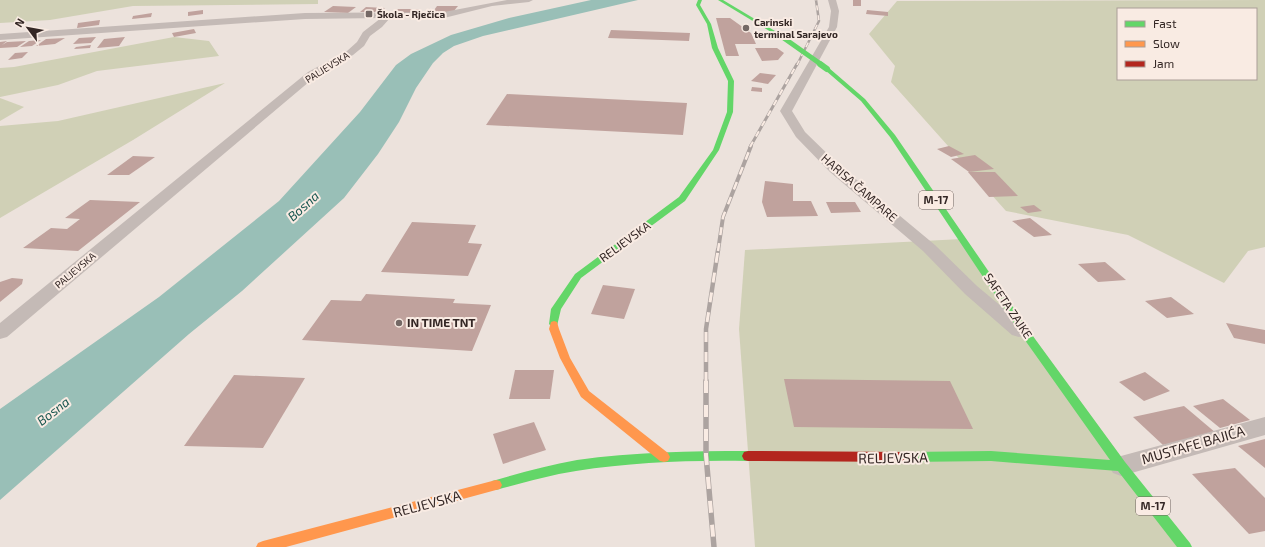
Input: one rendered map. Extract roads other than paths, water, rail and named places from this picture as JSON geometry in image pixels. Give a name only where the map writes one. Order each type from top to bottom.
[{"type":"main road","name":"RELJEVSKA","points":[[664,457],[585,394],[565,358],[554,329],[556,309],[578,276],[682,199],[716,150],[730,112],[731,81],[715,48],[709,24],[698,5],[700,0]]},
{"type":"main road","name":"SAFETA ZAJKE","points":[[720,0],[778,34],[827,69],[863,100],[893,136],[1031,341],[1121,466],[1185,547]]},
{"type":"main road","name":"RELJEVSKA","points":[[263,547],[552,470],[592,464],[664,457],[706,456],[854,458],[991,456],[1121,466]]},
{"type":"street","points":[[0,37],[305,16],[444,15],[492,4],[529,0]]},
{"type":"street","name":"HARISA ČAMPARE","points":[[832,0],[835,11],[833,27],[786,111],[791,121],[800,134],[835,170],[929,248],[971,290],[1031,341]]},
{"type":"street","name":"PALJEVSKA","points":[[0,333],[312,74],[350,53],[361,44],[366,34],[379,25],[388,15]]},
{"type":"street","name":"MUSTAFE BAJIĆA","points":[[1121,466],[1265,426]]},
{"type":"water","name":"Bosna","points":[[591,0],[638,0],[483,36],[454,46],[443,53],[433,63],[416,88],[399,122],[378,154],[344,198],[242,291],[189,334],[0,500],[0,409],[159,297],[279,201],[360,112],[396,65],[411,54],[451,35],[509,18]]},
{"type":"railway","points":[[797,65],[819,21],[816,0]]},
{"type":"railway","points":[[750,147],[797,64]]},
{"type":"railway","points":[[718,251],[723,217],[751,146]]},
{"type":"railway","points":[[714,547],[706,455],[706,329],[718,250]]},
{"type":"place","name":"Škola - Rječica","points":[[369,14]]},
{"type":"place","name":"Carinski terminal Sarajevo","points":[[746,28]]},
{"type":"place","name":"IN TIME TNT","points":[[399,323]]}]
